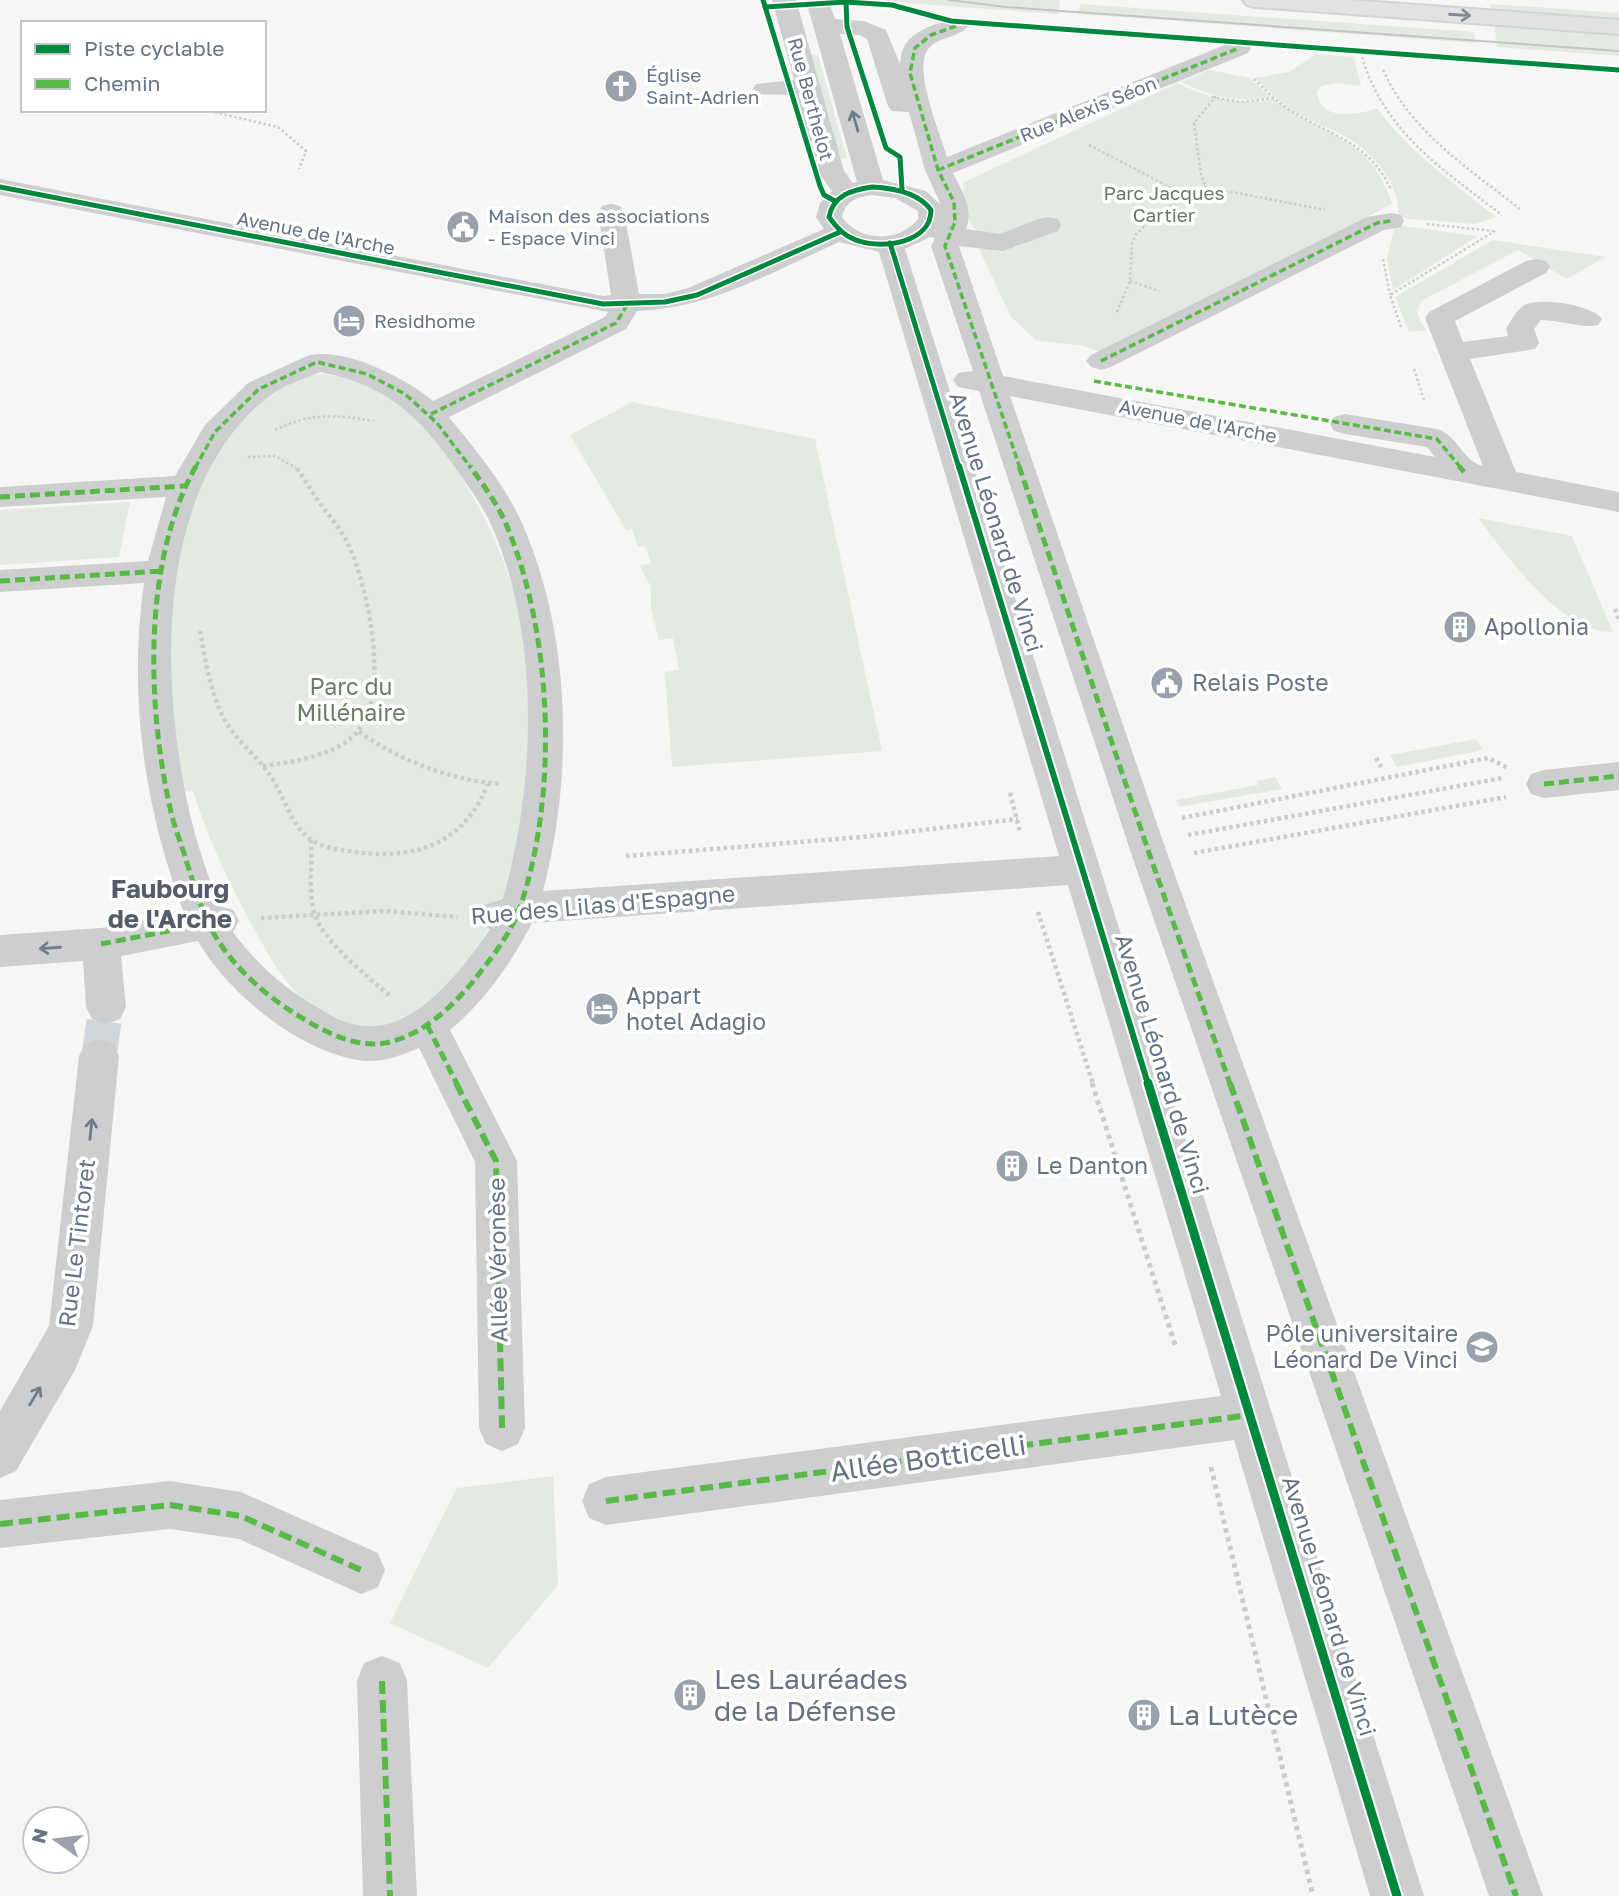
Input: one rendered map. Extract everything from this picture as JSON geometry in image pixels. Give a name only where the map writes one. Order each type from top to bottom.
[{"type":"main road","points":[[1255,0],[1385,5],[1619,27]]},
{"type":"main road","points":[[1533,0],[1619,6]]},
{"type":"street","name":"Rue Berthelot","points":[[784,0],[831,172],[860,190]]},
{"type":"street","name":"Rue Berthelot","points":[[818,0],[826,26],[860,190]]},
{"type":"street","points":[[826,26],[864,28],[875,32],[881,39],[923,172],[914,194]]},
{"type":"street","points":[[956,26],[931,35],[915,48],[910,73],[938,170],[954,202],[955,222],[939,231],[890,243],[863,242],[840,232],[832,223],[829,212],[835,201],[860,190],[894,188],[914,194],[929,210],[930,219],[939,231],[1149,853],[1516,1896]]},
{"type":"street","name":"Rue Alexis Séon","points":[[938,170],[1207,61],[1238,60]]},
{"type":"street","points":[[765,89],[808,88]]},
{"type":"street","name":"Avenue de l'Arche","points":[[0,187],[584,303],[626,305],[665,302],[696,295],[840,232]]},
{"type":"street","points":[[430,414],[617,323],[626,305],[611,212]]},
{"type":"street","name":"Avenue de l'Arche","points":[[1384,222],[1098,371],[1403,434],[1464,472],[1619,502]]},
{"type":"street","points":[[939,231],[1003,243],[1048,225]]},
{"type":"street","name":"Avenue Léonard de Vinci","points":[[890,243],[1397,1896]]},
{"type":"street","points":[[1505,482],[1439,318],[1536,267]]},
{"type":"street","points":[[1453,352],[1525,343],[1520,329],[1533,312],[1562,311],[1588,319]]},
{"type":"street","points":[[317,362],[348,367],[381,379],[414,398],[448,434],[505,522],[528,589],[537,638],[545,722],[542,807],[534,852],[513,912],[490,959],[461,996],[427,1025],[385,1043],[352,1043],[297,1017],[243,973],[213,922],[170,810],[155,710],[158,598],[178,498],[185,486],[202,454],[224,422],[253,393],[287,370],[317,362]]},
{"type":"street","name":"Avenue de l'Arche","points":[[931,376],[1403,434]]},
{"type":"street","points":[[0,497],[185,486]]},
{"type":"street","points":[[0,581],[162,571]]},
{"type":"street","points":[[1544,785],[1619,776]]},
{"type":"street","name":"Rue des Lilas d'Espagne","points":[[513,912],[1082,869]]},
{"type":"street","points":[[0,951],[100,944],[213,922]]},
{"type":"street","points":[[100,944],[106,1007]]},
{"type":"street","name":"Allée Véronèse","points":[[427,1025],[496,1161],[502,1428]]},
{"type":"street","name":"Rue Le Tintoret","points":[[0,1455],[59,1354],[71,1326],[99,1056]]},
{"type":"street","name":"Allée Botticelli","points":[[606,1502],[1250,1415]]},
{"type":"street","points":[[0,1524],[170,1505],[241,1516],[362,1570]]},
{"type":"street","points":[[382,1681],[390,1896]]},
{"type":"path","points":[[1371,52],[1360,54],[1374,94],[1391,120],[1502,215]]},
{"type":"path","points":[[1207,61],[1238,60]]},
{"type":"path","points":[[1206,187],[1200,174],[1194,123],[1214,98],[1230,85],[1238,60]]},
{"type":"path","points":[[1116,314],[1129,291],[1132,244],[1140,229],[1187,196],[1206,187],[1384,222],[1396,205],[1388,180],[1369,157],[1351,141],[1289,110],[1252,77],[1238,60]]},
{"type":"path","points":[[1383,70],[1398,102],[1434,140],[1520,209]]},
{"type":"path","points":[[216,112],[278,127],[306,152],[299,169]]},
{"type":"path","points":[[1109,154],[1187,196]]},
{"type":"path","points":[[275,430],[295,419],[326,413],[383,422],[430,414]]},
{"type":"path","points":[[247,453],[241,460],[265,454],[283,458],[298,469],[349,547],[366,601],[376,669],[369,714],[359,732],[334,748],[286,764],[263,766]]},
{"type":"path","points":[[1615,609],[1619,620]]},
{"type":"path","points":[[199,625],[209,677],[224,719],[263,766],[295,822],[310,839],[328,847],[367,855],[423,851],[451,838],[472,820],[484,800],[488,784],[428,766],[373,743],[359,732]]},
{"type":"path","points":[[1376,758],[1383,770]]},
{"type":"path","points":[[1174,819],[1264,804],[1488,758]]},
{"type":"path","points":[[1181,837],[1499,777]]},
{"type":"path","points":[[1006,779],[1043,928],[1200,1422],[1313,1896]]},
{"type":"path","points":[[1188,854],[1511,796]]},
{"type":"path","points":[[614,857],[862,837],[1017,820]]},
{"type":"path","points":[[310,839],[314,860],[314,914],[332,939],[408,1013],[427,1025]]},
{"type":"green space","points":[[861,0],[1060,0],[1059,14]]},
{"type":"green space","points":[[1080,4],[1474,32],[1476,43],[1079,14]]},
{"type":"green space","points":[[1490,4],[1619,13],[1619,19],[1491,10]]},
{"type":"green space","points":[[1494,24],[1619,33],[1619,56],[1497,47]]},
{"type":"green space","points":[[1316,54],[1354,57],[1361,86],[1336,83],[1321,86],[1317,92],[1319,102],[1325,108],[1332,112],[1351,114],[1377,108],[1417,153],[1496,217],[1474,224],[1398,218],[1392,185],[1372,157],[1347,137],[1286,107],[1255,78],[1289,72]]},
{"type":"green space","points":[[808,55],[818,55],[847,158],[836,159]]},
{"type":"green space","points":[[1209,70],[1250,78],[1271,97],[1235,99],[1181,82]]},
{"type":"green space","name":"Parc Jacques Cartier","points":[[1177,83],[1224,100],[1247,102],[1274,99],[1358,151],[1383,181],[1392,204],[1105,353],[1080,345],[1037,341],[1011,317],[979,249],[1017,247],[1056,227],[1003,237],[979,235],[963,211],[964,182]]},
{"type":"green space","points":[[1395,225],[1478,236],[1393,290],[1387,258]]},
{"type":"green space","points":[[1493,240],[1605,257],[1567,279],[1518,250],[1423,300],[1418,311],[1426,330],[1409,332],[1395,297]]},
{"type":"green space","name":"Parc du Millénaire","points":[[324,374],[368,385],[407,407],[422,422],[457,470],[495,542],[510,581],[522,621],[535,701],[534,749],[514,865],[503,901],[483,939],[416,1021],[375,1026],[352,1025],[332,1018],[301,997],[277,969],[225,871],[193,791],[183,792],[172,736],[169,613],[187,513],[217,450],[256,402],[306,376]]},
{"type":"green space","points":[[632,402],[815,439],[882,751],[672,767],[665,672],[679,670],[673,638],[659,640],[651,609],[651,587],[640,566],[651,563],[645,546],[638,547],[632,529],[626,530],[570,435]]},
{"type":"green space","points":[[130,502],[119,557],[0,565],[0,510]]},
{"type":"green space","points":[[1478,518],[1572,536],[1613,632],[1593,629],[1574,620],[1555,606],[1520,571]]},
{"type":"green space","points":[[1476,739],[1483,750],[1397,767],[1390,755]]},
{"type":"green space","points":[[1275,777],[1282,789],[1179,807],[1176,800],[1258,785],[1257,781]]},
{"type":"green space","points":[[553,1476],[558,1585],[488,1668],[390,1623],[457,1488]]},
{"type":"tunnel","points":[[99,1056],[106,1007]]},
{"type":"tram line","points":[[949,0],[1006,7],[1619,51]]},
{"type":"marked path","points":[[956,26],[931,35],[915,48],[910,73],[938,170],[954,202],[955,222],[945,246],[1149,853],[1516,1896]]},
{"type":"marked path","points":[[938,170],[1239,48]]},
{"type":"marked path","points":[[1101,361],[1377,223],[1391,221]]},
{"type":"marked path","points":[[431,414],[616,323],[627,305]]},
{"type":"marked path","points":[[317,362],[344,367],[387,383],[421,407],[452,441],[505,521],[521,563],[533,611],[541,661],[545,714],[539,817],[531,865],[515,919],[486,964],[445,1011],[409,1035],[374,1044],[342,1038],[285,1008],[241,969],[217,939],[199,902],[172,815],[160,749],[155,684],[156,616],[166,549],[185,486],[215,432],[259,389],[317,362]]},
{"type":"marked path","points":[[1094,381],[1437,439],[1464,472]]},
{"type":"marked path","points":[[0,497],[185,486]]},
{"type":"marked path","points":[[0,581],[162,571]]},
{"type":"marked path","points":[[1544,784],[1619,776]]},
{"type":"marked path","points":[[484,919],[539,906]]},
{"type":"marked path","points":[[101,944],[220,921]]},
{"type":"marked path","points":[[427,1025],[496,1161],[502,1428]]},
{"type":"marked path","points":[[606,1501],[1250,1415]]},
{"type":"marked path","points":[[0,1524],[170,1505],[241,1516],[361,1570]]},
{"type":"marked path","points":[[382,1681],[390,1896]]},
{"type":"cycle path","points":[[763,0],[820,186],[824,195],[835,201]]},
{"type":"cycle path","points":[[846,2],[847,27],[886,148],[900,157],[902,189]]},
{"type":"cycle path","points":[[765,7],[846,2],[892,5],[951,21],[1619,70]]},
{"type":"cycle path","points":[[0,187],[603,304],[665,302],[697,295],[840,232]]},
{"type":"cycle path","points":[[872,187],[892,189],[916,197],[931,210],[931,219],[914,237],[901,242],[873,244],[846,236],[836,228],[829,217],[830,209],[844,194],[872,187]]},
{"type":"cycle path","points":[[890,243],[1397,1896]]},
{"type":"place","name":"Église Saint-Adrien","points":[[621,86]]},
{"type":"place","name":"Maison des associations - Espace Vinci","points":[[463,227]]},
{"type":"place","name":"Residhome","points":[[349,321]]},
{"type":"place","name":"Apollonia","points":[[1460,627]]},
{"type":"place","name":"Relais Poste","points":[[1167,683]]},
{"type":"place","name":"Appart hotel Adagio","points":[[602,1009]]},
{"type":"place","name":"Le Danton","points":[[1012,1166]]},
{"type":"place","name":"Pôle universitaire Léonard De Vinci","points":[[1482,1347]]},
{"type":"place","name":"Les Lauréades de la Défense","points":[[690,1695]]},
{"type":"place","name":"La Lutèce","points":[[1144,1715]]},
{"type":"district","name":"Faubourg de l'Arche","points":[[170,904]]}]
